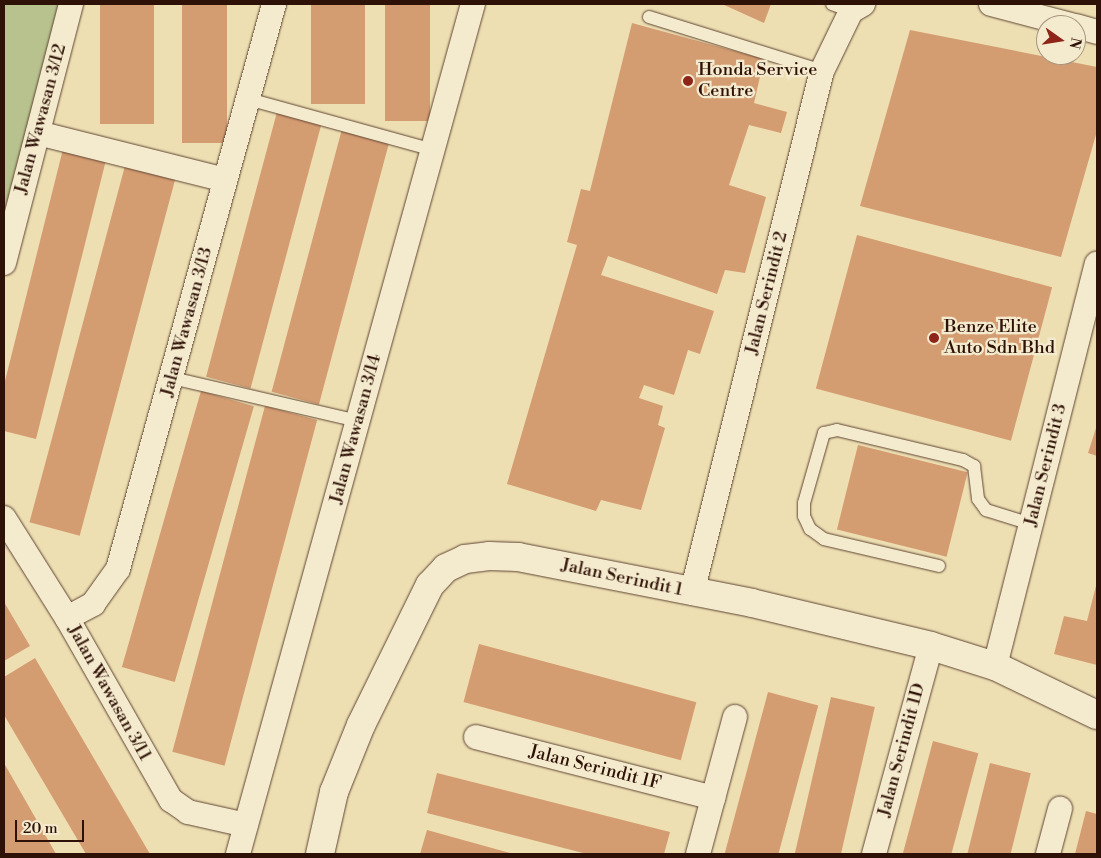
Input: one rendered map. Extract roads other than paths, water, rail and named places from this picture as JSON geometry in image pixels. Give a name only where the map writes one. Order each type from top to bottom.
[{"type":"street","name":"Jalan Wawasan 3/12","points":[[4,263],[71,4]]},
{"type":"street","name":"Jalan Wawasan 3/13","points":[[67,618],[93,604],[107,589],[118,570],[274,4]]},
{"type":"street","name":"Jalan Wawasan 3/14","points":[[238,854],[473,4]]},
{"type":"street","points":[[991,4],[1036,16]]},
{"type":"street","name":"Jalan Serindit 2","points":[[692,593],[822,71],[849,6]]},
{"type":"street","points":[[38,133],[225,180]]},
{"type":"street","name":"Jalan Serindit 3","points":[[995,666],[1097,264]]},
{"type":"street","name":"Jalan Wawasan 3/11","points":[[4,518],[67,618],[171,800],[188,812],[246,824]]},
{"type":"street","name":"Jalan Serindit 1","points":[[320,854],[334,792],[361,725],[430,585],[446,568],[481,557],[518,557],[692,593],[752,603],[931,646],[995,666],[1097,715]]},
{"type":"street","name":"Jalan Serindit 1D","points":[[874,854],[931,646]]},
{"type":"street","points":[[698,854],[735,717]]},
{"type":"street","name":"Jalan Serindit 1F","points":[[476,737],[713,798]]},
{"type":"street","points":[[1048,854],[1060,809]]},
{"type":"lane","points":[[649,17],[822,71]]},
{"type":"lane","points":[[248,99],[433,150]]},
{"type":"lane","points":[[172,378],[358,421]]},
{"type":"lane","points":[[938,566],[824,538],[810,529],[804,516],[804,503],[824,433],[837,430],[964,460],[974,466],[978,499],[986,510],[1032,524]]},
{"type":"place","name":"Honda Service Centre","points":[[688,81]]},
{"type":"place","name":"Benze Elite Auto Sdn Bhd","points":[[934,338]]}]
